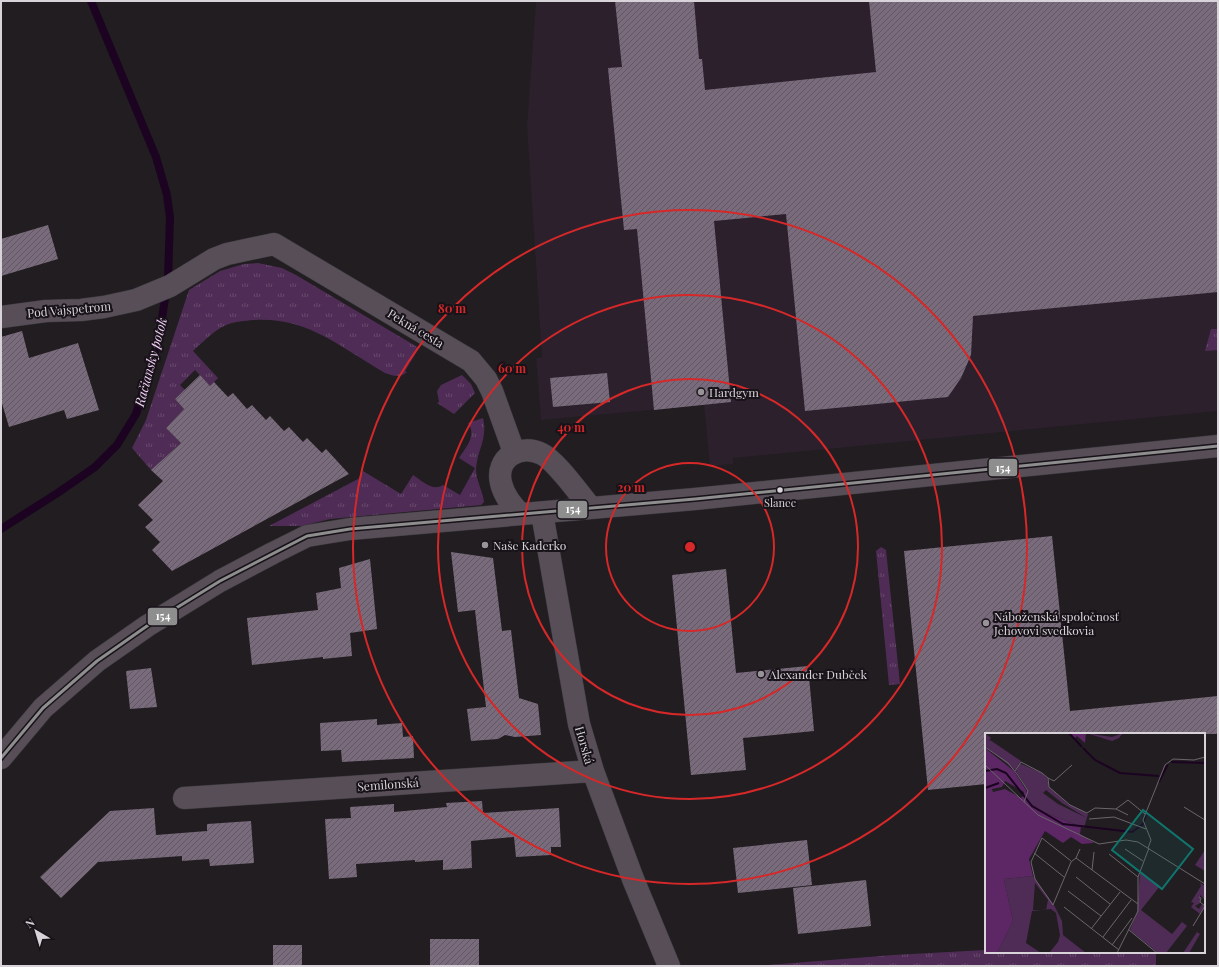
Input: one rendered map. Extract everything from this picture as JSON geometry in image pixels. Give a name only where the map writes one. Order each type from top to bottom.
[{"type":"street","name":"Pod Vajspetrom","points":[[1,317],[46,311],[96,308],[142,298],[170,286],[214,259],[227,254],[274,244]]},
{"type":"street","name":"Pekná cesta","points":[[274,244],[471,361],[479,369],[489,385],[514,452]]},
{"type":"street","points":[[1,758],[43,708],[97,661],[147,626],[220,581],[307,536],[350,529],[703,498],[1218,446]]},
{"type":"street","points":[[520,514],[509,501],[503,490],[500,476],[504,463],[514,452],[529,450],[543,455],[553,463],[591,508]]},
{"type":"street","name":"Horská","points":[[542,513],[579,724],[593,771],[633,879],[669,966]]},
{"type":"street","name":"Semilonská","points":[[184,798],[593,771]]},
{"type":"shaded area","points":[[536,1],[1218,1],[1218,411],[733,458],[733,464],[710,466],[704,405],[541,420],[536,358],[542,357],[527,126]]},
{"type":"green space","points":[[258,263],[282,268],[296,275],[419,348],[405,371],[407,372],[396,376],[385,373],[323,336],[291,323],[273,320],[254,320],[240,321],[221,327],[212,333],[193,351],[218,378],[210,386],[195,370],[180,385],[185,390],[175,399],[184,409],[166,428],[181,443],[151,470],[132,448],[146,420],[189,290],[220,271],[244,264]]},
{"type":"green space","points":[[1211,329],[1218,329],[1218,350],[1205,351]]},
{"type":"green space","points":[[462,375],[471,384],[475,393],[454,414],[437,403],[439,402],[437,391],[441,385]]},
{"type":"green space","points":[[483,418],[484,432],[476,469],[484,502],[481,505],[330,519],[302,526],[269,526],[358,479],[363,471],[401,494],[413,475],[428,485],[439,487],[443,485],[460,495],[475,468],[459,458],[470,441],[471,432],[468,423]]},
{"type":"green space","points":[[881,547],[886,550],[900,684],[889,685],[876,551]]},
{"type":"green space","points":[[985,950],[985,953],[1156,953],[1156,966],[757,966],[893,955]]},
{"type":"building","points":[[615,1],[694,1],[699,59],[702,59],[705,90],[876,72],[869,1],[1218,1],[1218,292],[973,316],[971,355],[961,378],[948,397],[805,411],[786,214],[714,221],[731,402],[654,410],[637,229],[624,230],[608,68],[622,67]]},
{"type":"building","points":[[48,225],[58,259],[1,276],[1,239]]},
{"type":"building","points":[[22,331],[29,358],[78,343],[99,410],[67,419],[64,410],[9,427],[1,400],[1,337]]},
{"type":"building","points":[[607,373],[610,402],[553,407],[550,378]]},
{"type":"building","points":[[200,375],[210,386],[214,382],[228,397],[233,393],[247,409],[252,405],[266,420],[270,416],[284,431],[289,427],[303,442],[307,438],[322,453],[326,449],[349,474],[172,571],[152,550],[160,542],[145,527],[153,520],[138,505],[163,481],[151,470],[181,443],[166,428],[184,409],[175,399]]},
{"type":"building","name":"Náboženská spoločnosť Jehovovi svedkovia","points":[[1052,536],[1070,711],[1218,696],[1218,734],[985,733],[985,784],[928,790],[904,551]]},
{"type":"building","points":[[451,552],[493,558],[502,631],[511,630],[519,698],[538,704],[541,735],[515,737],[505,735],[498,739],[471,741],[467,709],[486,707],[475,610],[458,612]]},
{"type":"building","points":[[370,559],[377,629],[350,633],[352,656],[323,659],[323,657],[252,665],[247,618],[318,610],[316,593],[341,588],[339,568]]},
{"type":"building","points":[[726,569],[736,673],[808,666],[814,731],[743,738],[746,770],[691,775],[672,575]]},
{"type":"building","points":[[151,668],[157,707],[130,709],[126,671]]},
{"type":"building","points":[[377,719],[377,725],[402,723],[403,737],[413,736],[414,758],[342,762],[341,750],[321,751],[320,723]]},
{"type":"building","points":[[482,801],[483,813],[559,808],[561,847],[551,847],[551,855],[516,857],[514,837],[471,841],[472,868],[443,870],[443,860],[415,862],[415,860],[356,864],[357,877],[329,879],[325,819],[351,818],[350,807],[394,804],[394,812],[447,807],[446,803]]},
{"type":"building","points":[[154,808],[156,835],[207,831],[207,824],[251,821],[254,863],[210,866],[209,859],[182,861],[182,856],[98,862],[61,898],[40,877],[110,811]]},
{"type":"building","points":[[807,840],[812,885],[738,893],[733,848]]},
{"type":"building","points":[[866,880],[871,926],[798,934],[793,888]]},
{"type":"building","points":[[430,939],[479,939],[479,966],[430,966]]},
{"type":"building","points":[[273,945],[302,945],[302,966],[273,966]]},
{"type":"waterway","name":"Račiansky potok","points":[[1,529],[95,467],[117,445],[136,414],[159,338],[168,279],[170,218],[167,195],[156,157],[91,1]]},
{"type":"transit line","name":"154","points":[[1,758],[43,708],[97,661],[147,626],[220,581],[307,536],[350,529],[695,499],[1218,446]]},
{"type":"place","name":"Hardgym","points":[[701,392]]},
{"type":"place","name":"Slanec","points":[[780,490]]},
{"type":"place","name":"Naše Kaderko","points":[[485,545]]},
{"type":"place","name":"Náboženská spoločnosť Jehovovi svedkovia","points":[[986,623]]},
{"type":"place","name":"Alexander Dubček","points":[[761,674]]}]
